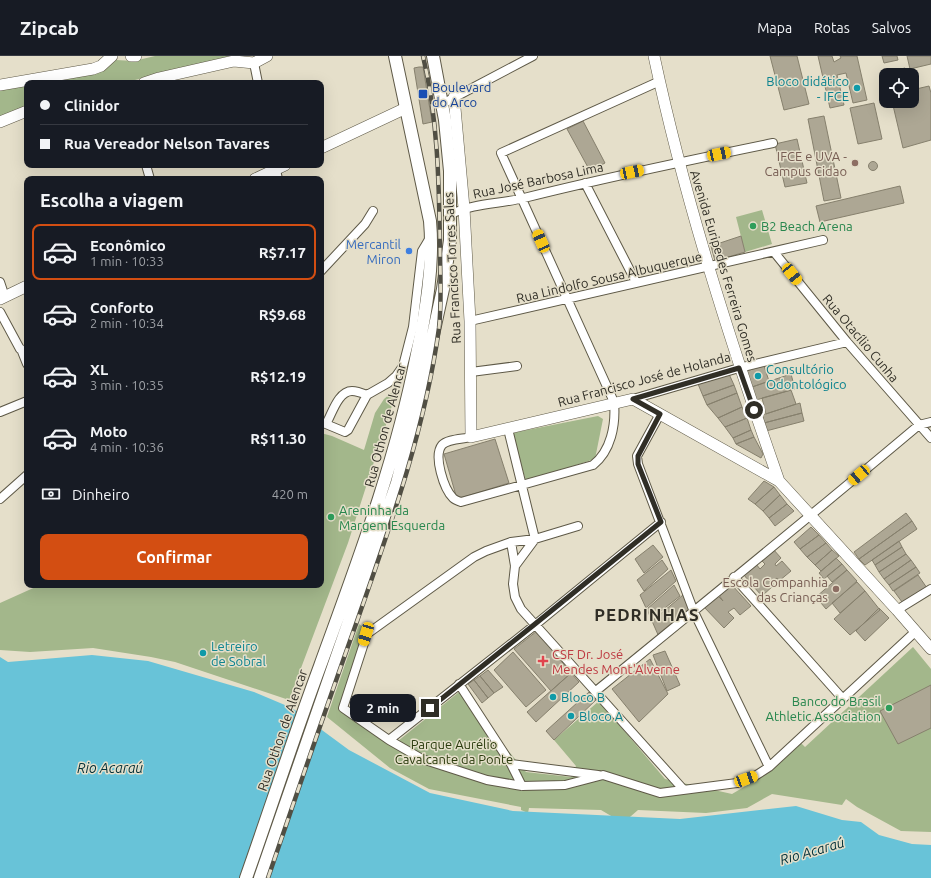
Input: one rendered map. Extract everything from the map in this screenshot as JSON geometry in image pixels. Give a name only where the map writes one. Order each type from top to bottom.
[{"type":"main road","name":"Rua Othon de Alencar","points":[[246,878],[314,681],[367,536],[396,444],[413,378],[422,331],[428,287],[431,236],[425,194],[396,56]]},
{"type":"main road","name":"Rua Othon de Alencar","points":[[260,878],[326,685],[388,512],[406,452],[443,289],[449,247],[451,214],[450,171],[442,104],[433,56]]},
{"type":"street","points":[[29,80],[93,69],[101,66],[112,56]]},
{"type":"street","points":[[131,56],[136,56]]},
{"type":"street","points":[[153,80],[234,61],[254,63],[267,56]]},
{"type":"street","points":[[442,104],[533,56]]},
{"type":"street","name":"Avenida Euripedes Ferreira Gomes","points":[[654,56],[678,162],[708,267],[739,368],[779,481]]},
{"type":"street","points":[[254,63],[257,80]]},
{"type":"street","points":[[0,85],[24,81]]},
{"type":"street","points":[[472,437],[445,442],[440,446],[438,453],[440,471],[450,494],[454,499],[461,502],[593,465],[606,452],[614,426],[614,402],[501,153],[660,81]]},
{"type":"street","name":"Rua Francisco Torres Sales","points":[[454,98],[464,208],[470,321],[472,437]]},
{"type":"street","points":[[324,147],[406,108]]},
{"type":"street","points":[[0,122],[24,112]]},
{"type":"street","name":"Rua José Barbosa Lima","points":[[451,214],[464,208],[522,198],[678,162],[773,143]]},
{"type":"street","points":[[263,176],[278,170]]},
{"type":"street","points":[[585,183],[636,282]]},
{"type":"street","points":[[324,268],[365,224],[373,211]]},
{"type":"street","points":[[367,395],[353,390],[346,392],[341,396],[324,423],[344,432],[351,427],[367,395],[388,383],[396,376],[403,366],[413,327],[422,251],[431,236]]},
{"type":"street","name":"Rua Lindolfo Sousa Albuquerque","points":[[470,321],[823,240]]},
{"type":"street","name":"Rua Otacílio Cunha","points":[[774,252],[847,342],[931,438]]},
{"type":"street","points":[[0,282],[2,298],[24,287]]},
{"type":"street","points":[[0,312],[24,351]]},
{"type":"street","name":"Rua Francisco José de Holanda","points":[[472,437],[614,402],[633,399],[739,368],[847,342]]},
{"type":"street","points":[[471,372],[517,366]]},
{"type":"street","points":[[633,399],[779,481],[931,649]]},
{"type":"street","points":[[0,412],[24,402]]},
{"type":"street","points":[[660,414],[638,456],[638,464],[694,612],[769,767]]},
{"type":"street","points":[[596,691],[694,612],[734,577],[811,516],[919,424],[931,422]]},
{"type":"street","points":[[508,429],[535,539]]},
{"type":"street","points":[[0,499],[24,478]]},
{"type":"street","points":[[389,740],[661,522]]},
{"type":"street","points":[[578,526],[535,539],[511,542],[474,557],[366,634],[343,708],[389,740],[422,759],[487,780],[522,786],[565,785],[603,776]]},
{"type":"street","points":[[515,566],[535,539]]},
{"type":"street","points":[[511,542],[515,566],[513,584],[515,597],[521,609],[683,789]]},
{"type":"street","points":[[734,577],[843,699]]},
{"type":"street","points":[[897,610],[931,589]]},
{"type":"street","points":[[511,764],[603,776],[660,793],[737,783],[755,776],[769,767],[916,632]]},
{"type":"street","points":[[459,684],[511,764],[522,786]]},
{"type":"green space","points":[[155,56],[230,56],[135,80],[50,80],[105,66],[116,60],[134,61]]},
{"type":"green space","points":[[24,86],[24,111],[0,118],[0,90]]},
{"type":"green space","name":"B2 Beach Arena","points":[[762,210],[772,244],[745,252],[736,217]]},
{"type":"green space","points":[[398,387],[348,543],[289,700],[175,662],[151,657],[93,648],[30,652],[0,650],[0,603],[33,588],[324,588],[324,434],[364,450],[375,413],[384,399]]},
{"type":"green space","points":[[598,416],[603,419],[595,459],[526,481],[512,433]]},
{"type":"green space","name":"Parque Aurélio Cavalcante da Ponte","points":[[359,624],[367,630],[340,705],[398,741],[459,692],[526,772],[571,777],[576,766],[554,740],[599,701],[665,779],[732,794],[771,771],[801,743],[805,747],[913,647],[931,669],[931,832],[901,831],[857,807],[846,799],[842,805],[772,794],[747,808],[706,813],[638,810],[623,823],[601,810],[529,808],[528,813],[521,810],[521,807],[429,789],[390,768],[327,717]]},
{"type":"water","name":"Rio Acaraú","points":[[92,655],[148,661],[254,692],[292,708],[349,750],[430,793],[513,811],[680,819],[796,806],[842,820],[861,822],[879,835],[912,844],[931,845],[931,878],[0,878],[0,657],[8,662]]},
{"type":"building","points":[[770,56],[797,56],[809,104],[784,110]]},
{"type":"building","name":"Bloco didático - IFCE","points":[[818,56],[832,56],[834,62],[841,58],[840,56],[857,56],[867,100],[853,103],[846,73],[837,75],[844,105],[830,108]]},
{"type":"building","points":[[882,56],[897,56],[898,60],[884,63]]},
{"type":"building","points":[[907,56],[931,56],[931,64],[910,68]]},
{"type":"building","name":"Boulevard do Arco","points":[[423,67],[432,122],[423,124],[414,68]]},
{"type":"building","points":[[929,86],[931,93],[931,140],[903,148],[894,108],[919,108],[919,88]]},
{"type":"building","points":[[874,103],[882,139],[858,144],[850,108]]},
{"type":"building","points":[[824,116],[841,198],[824,201],[808,119]]},
{"type":"building","points":[[583,121],[605,163],[590,171],[567,129]]},
{"type":"building","points":[[797,139],[807,183],[785,187],[775,144]]},
{"type":"building","points":[[873,161],[878,166],[873,171],[868,166]]},
{"type":"building","points":[[900,186],[904,203],[820,222],[816,206]]},
{"type":"building","points":[[741,236],[745,252],[715,261],[711,246]]},
{"type":"building","name":"Consultório Odontológico","points":[[764,366],[769,381],[752,387],[746,371]]},
{"type":"building","points":[[729,374],[734,385],[703,396],[698,384]]},
{"type":"building","points":[[791,374],[795,389],[756,400],[752,387]]},
{"type":"building","points":[[734,385],[737,393],[707,405],[703,396]]},
{"type":"building","points":[[791,390],[796,404],[766,414],[762,398]]},
{"type":"building","points":[[737,393],[742,407],[718,418],[707,405]]},
{"type":"building","points":[[800,403],[802,413],[764,423],[762,415]]},
{"type":"building","points":[[742,407],[747,418],[725,427],[718,418]]},
{"type":"building","points":[[802,413],[804,421],[766,431],[764,423]]},
{"type":"building","points":[[747,418],[751,430],[733,438],[725,427]]},
{"type":"building","points":[[751,430],[754,437],[736,444],[733,438]]},
{"type":"building","points":[[754,437],[763,454],[761,458],[736,444]]},
{"type":"building","points":[[495,439],[509,483],[457,499],[444,454]]},
{"type":"building","points":[[764,481],[774,487],[755,504],[748,499]]},
{"type":"building","points":[[774,487],[780,495],[763,511],[755,504]]},
{"type":"building","points":[[780,495],[787,504],[769,518],[763,511]]},
{"type":"building","points":[[787,504],[794,511],[775,526],[769,518]]},
{"type":"building","points":[[906,513],[912,521],[859,559],[854,552]]},
{"type":"building","points":[[912,521],[917,529],[865,565],[859,559]]},
{"type":"building","points":[[811,527],[819,535],[800,549],[794,542]]},
{"type":"building","points":[[819,535],[826,543],[807,557],[800,549]]},
{"type":"building","points":[[899,541],[902,547],[875,565],[872,560]]},
{"type":"building","points":[[826,543],[832,550],[815,565],[807,557]]},
{"type":"building","points":[[653,545],[663,557],[644,573],[635,559]]},
{"type":"building","points":[[902,547],[906,554],[879,572],[875,565]]},
{"type":"building","points":[[773,549],[781,558],[775,564],[776,566],[782,561],[791,571],[779,581],[777,578],[772,582],[774,585],[762,596],[753,586],[759,581],[758,580],[752,585],[744,575],[756,564],[760,569],[765,564],[761,560]]},
{"type":"building","points":[[832,550],[839,556],[821,571],[815,565]]},
{"type":"building","points":[[906,554],[911,560],[884,579],[879,572]]},
{"type":"building","points":[[836,558],[842,564],[824,579],[819,573]]},
{"type":"building","points":[[662,560],[668,569],[644,591],[637,580]]},
{"type":"building","points":[[911,560],[916,567],[889,585],[884,579]]},
{"type":"building","points":[[842,564],[847,570],[832,582],[827,576]]},
{"type":"building","points":[[916,567],[920,573],[893,591],[889,585]]},
{"type":"building","points":[[671,570],[676,581],[646,608],[640,595]]},
{"type":"building","name":"Escola Companhia das Crianças","points":[[847,570],[857,581],[826,609],[816,597]]},
{"type":"building","points":[[918,575],[927,588],[902,602],[894,591]]},
{"type":"building","points":[[857,582],[865,591],[840,613],[832,603]]},
{"type":"building","points":[[731,584],[751,606],[740,615],[734,608],[728,612],[734,618],[724,628],[704,607],[717,595],[723,601],[719,595]]},
{"type":"building","points":[[674,585],[680,596],[651,619],[647,609]]},
{"type":"building","points":[[865,591],[880,610],[850,635],[834,619]]},
{"type":"building","points":[[683,595],[690,609],[659,637],[652,621]]},
{"type":"building","points":[[879,608],[889,618],[865,641],[856,631]]},
{"type":"building","name":"CSF Dr. José Mendes Mont'Alverne","points":[[537,631],[571,673],[551,691],[514,649]]},
{"type":"building","points":[[665,651],[680,685],[667,691],[653,655]]},
{"type":"building","points":[[513,652],[546,690],[526,707],[494,670]]},
{"type":"building","points":[[650,659],[668,694],[639,722],[612,689]]},
{"type":"building","points":[[488,670],[503,687],[494,693],[480,676]]},
{"type":"building","name":"Bloco B","points":[[571,673],[579,682],[536,722],[527,712]]},
{"type":"building","points":[[480,676],[494,693],[488,698],[474,680]]},
{"type":"building","points":[[474,680],[488,698],[482,703],[468,684]]},
{"type":"building","points":[[931,685],[931,728],[898,744],[880,711]]},
{"type":"building","name":"Bloco A","points":[[589,692],[596,700],[554,740],[546,731]]},
{"type":"railway","points":[[268,878],[394,515],[416,441],[433,366],[439,328],[441,288],[439,199],[435,127],[423,56]]},
{"type":"place","name":"Bloco didático - IFCE","points":[[857,88]]},
{"type":"place","name":"Boulevard do Arco","points":[[423,94]]},
{"type":"place","name":"IFCE e UVA - Campus Cidao","points":[[855,163]]},
{"type":"place","name":"B2 Beach Arena","points":[[753,226]]},
{"type":"place","name":"Mercantil Miron","points":[[409,251]]},
{"type":"place","name":"Consultório Odontológico","points":[[758,376]]},
{"type":"place","name":"Areninha da Margem Esquerda","points":[[331,517]]},
{"type":"place","name":"Escola Companhia das Crianças","points":[[836,589]]},
{"type":"place","name":"Letreiro de Sobral","points":[[203,653]]},
{"type":"place","name":"CSF Dr. José Mendes Mont'Alverne","points":[[543,661]]},
{"type":"place","name":"Bloco B","points":[[553,697]]},
{"type":"place","name":"Banco do Brasil Athletic Association","points":[[889,708]]},
{"type":"place","name":"Bloco A","points":[[571,716]]},
{"type":"district","name":"PEDRINHAS","points":[[647,615]]},
{"type":"route","points":[[430,708],[661,522],[638,464],[638,456],[660,414],[633,399],[739,368],[754,410]]}]
